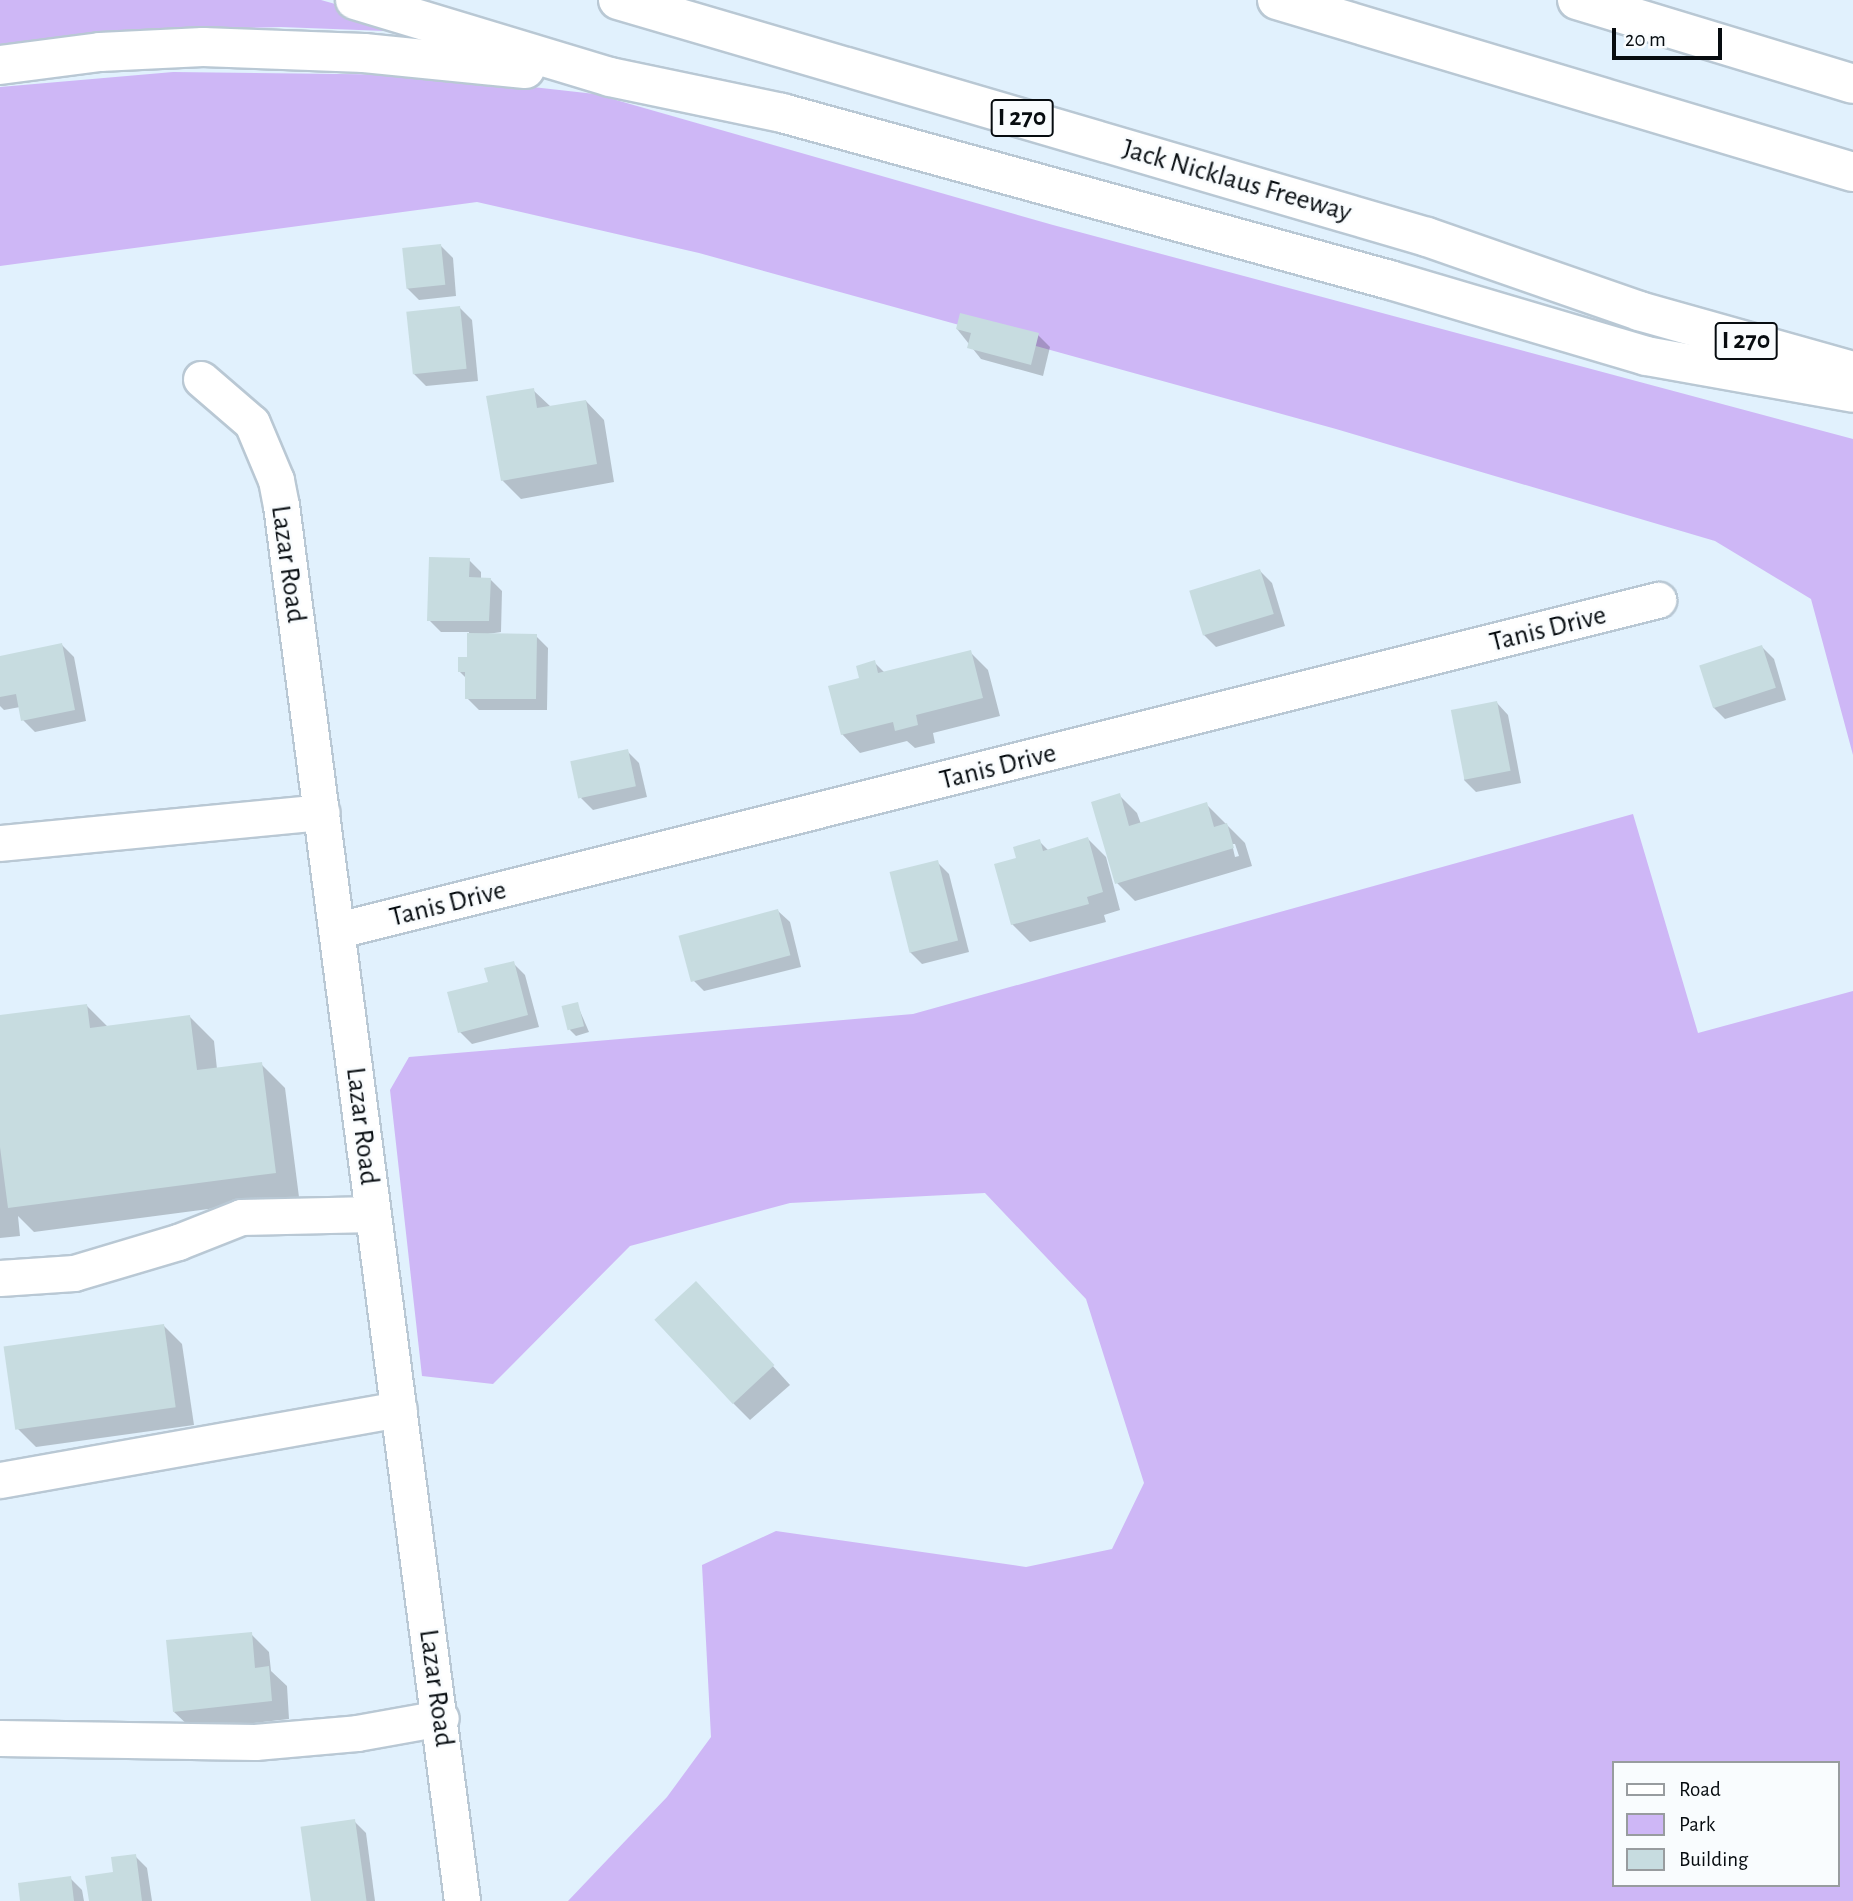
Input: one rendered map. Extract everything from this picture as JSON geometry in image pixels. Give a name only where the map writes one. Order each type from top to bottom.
[{"type":"highway","points":[[355,0],[610,77],[782,113],[1390,280],[1646,356],[1853,393]]},
{"type":"highway","name":"Jack Nicklaus Freeway","points":[[618,0],[1413,233],[1639,311],[1853,371]]},
{"type":"highway","points":[[1277,0],[1853,172]]},
{"type":"highway","points":[[1577,0],[1853,84]]},
{"type":"highway","points":[[0,65],[203,47],[364,53],[610,77]]},
{"type":"street","name":"Lazar Road","points":[[201,379],[252,424],[276,480],[338,930],[441,1718],[462,1901]]},
{"type":"street","name":"Tanis Drive","points":[[338,930],[1658,600]]},
{"type":"street","points":[[0,843],[322,812]]},
{"type":"street","points":[[0,1278],[74,1273],[178,1242],[242,1217],[373,1213]]},
{"type":"street","points":[[0,1480],[399,1409]]},
{"type":"street","points":[[0,1738],[255,1742],[357,1733],[441,1718]]},
{"type":"green space","points":[[0,0],[321,0],[437,33],[281,27],[140,31],[0,44]]},
{"type":"green space","points":[[173,72],[424,75],[595,94],[1053,225],[1853,439],[1853,755],[1811,599],[1715,541],[1336,429],[699,253],[477,202],[0,266],[0,87]]},
{"type":"green space","points":[[1633,814],[1698,1033],[1853,991],[1853,1901],[568,1901],[667,1797],[711,1737],[702,1565],[776,1531],[1026,1567],[1112,1549],[1144,1483],[1086,1299],[985,1193],[790,1203],[630,1246],[493,1384],[422,1376],[390,1090],[409,1057],[913,1014]]},
{"type":"building","points":[[441,244],[445,285],[406,289],[402,248]]},
{"type":"building","points":[[460,306],[467,369],[413,374],[406,312]]},
{"type":"building","points":[[960,313],[1039,333],[1031,365],[967,348],[971,333],[956,329]]},
{"type":"building","points":[[534,388],[537,408],[586,400],[597,464],[501,481],[486,396]]},
{"type":"building","points":[[429,557],[470,558],[469,577],[491,578],[489,621],[427,621]]},
{"type":"building","points":[[1260,569],[1274,614],[1203,636],[1189,591]]},
{"type":"building","points":[[467,633],[537,634],[536,699],[465,699],[465,672],[458,672],[458,657],[467,657]]},
{"type":"building","points":[[62,643],[75,710],[21,721],[16,694],[0,697],[0,656]]},
{"type":"building","points":[[1762,645],[1776,688],[1713,708],[1699,665]]},
{"type":"building","points":[[971,650],[983,698],[916,715],[918,725],[895,731],[893,722],[841,735],[828,686],[859,678],[856,666],[875,660],[878,673]]},
{"type":"building","points":[[1497,701],[1511,771],[1464,780],[1451,710]]},
{"type":"building","points":[[628,749],[636,786],[578,798],[570,761]]},
{"type":"building","points":[[1120,793],[1129,826],[1207,802],[1214,827],[1227,823],[1234,848],[1115,884],[1091,802]]},
{"type":"building","points":[[1088,837],[1103,892],[1087,897],[1089,904],[1011,925],[994,864],[1016,858],[1013,847],[1040,839],[1043,851]]},
{"type":"building","points":[[938,860],[958,941],[910,953],[889,872]]},
{"type":"building","points":[[778,909],[790,955],[691,982],[679,936]]},
{"type":"building","points":[[514,961],[528,1015],[458,1033],[447,992],[488,982],[484,968]]},
{"type":"building","points":[[578,1002],[584,1026],[568,1030],[562,1006]]},
{"type":"building","points":[[87,1004],[90,1028],[190,1015],[197,1070],[262,1062],[276,1173],[8,1208],[0,1147],[0,1015]]},
{"type":"building","points":[[696,1281],[774,1365],[733,1404],[654,1320]]},
{"type":"building","points":[[164,1324],[176,1407],[15,1430],[4,1347]]},
{"type":"building","points":[[252,1632],[255,1668],[269,1666],[272,1701],[173,1712],[166,1640]]},
{"type":"building","points":[[355,1819],[367,1901],[311,1901],[301,1827]]},
{"type":"building","points":[[136,1854],[142,1901],[89,1901],[85,1876],[113,1872],[111,1857]]},
{"type":"building","points":[[71,1876],[74,1901],[20,1901],[18,1883]]}]
